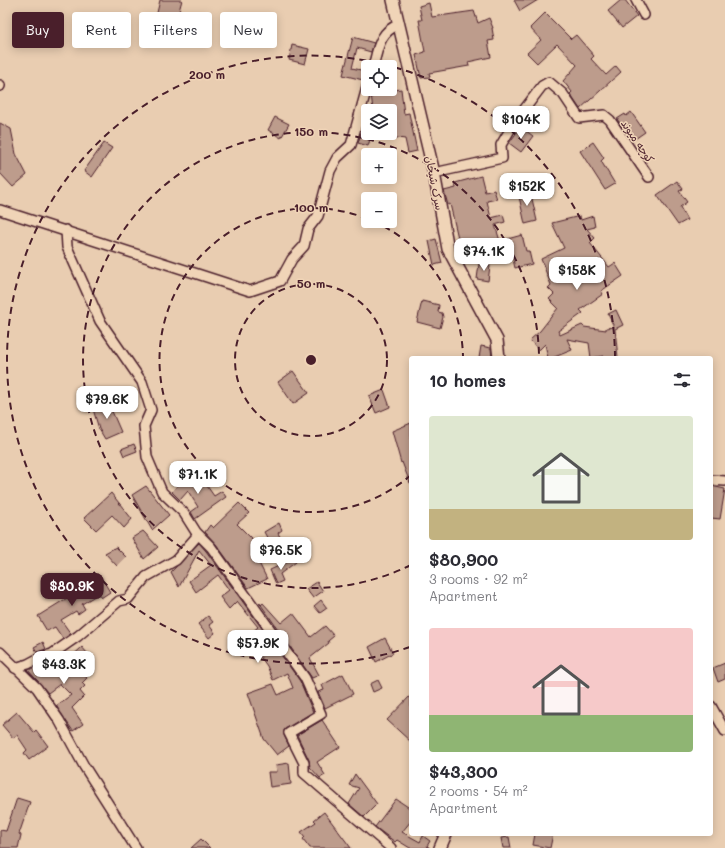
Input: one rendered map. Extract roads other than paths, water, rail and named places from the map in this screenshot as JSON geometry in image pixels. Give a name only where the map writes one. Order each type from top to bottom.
[{"type":"street","name":"سرک شیخان","points":[[393,0],[434,173],[448,249],[496,340],[500,356]]},
{"type":"street","points":[[636,0],[644,14]]},
{"type":"street","points":[[375,60],[381,40],[388,28],[398,25]]},
{"type":"street","name":"کوچه میوند","points":[[434,173],[502,158],[501,145],[514,123],[542,86],[550,82],[563,94],[579,118],[604,115],[610,120],[649,177]]},
{"type":"street","points":[[0,210],[66,230],[250,291],[280,281],[292,259],[304,246],[308,229],[318,216],[330,171],[337,158],[351,145],[365,96]]},
{"type":"street","points":[[66,230],[67,247],[100,321],[142,382],[151,410],[144,426],[146,457],[162,492],[184,513],[198,535],[211,547],[305,678],[320,714],[289,732],[304,763],[304,773],[391,848]]},
{"type":"street","points":[[713,480],[725,481]]},
{"type":"street","points":[[15,668],[52,654],[78,636],[120,601],[128,599],[146,577],[176,560],[198,535]]},
{"type":"street","points":[[0,652],[37,688],[59,720],[84,766],[136,848]]},
{"type":"street","points":[[713,710],[725,731]]},
{"type":"street","points":[[440,848],[445,836]]}]
